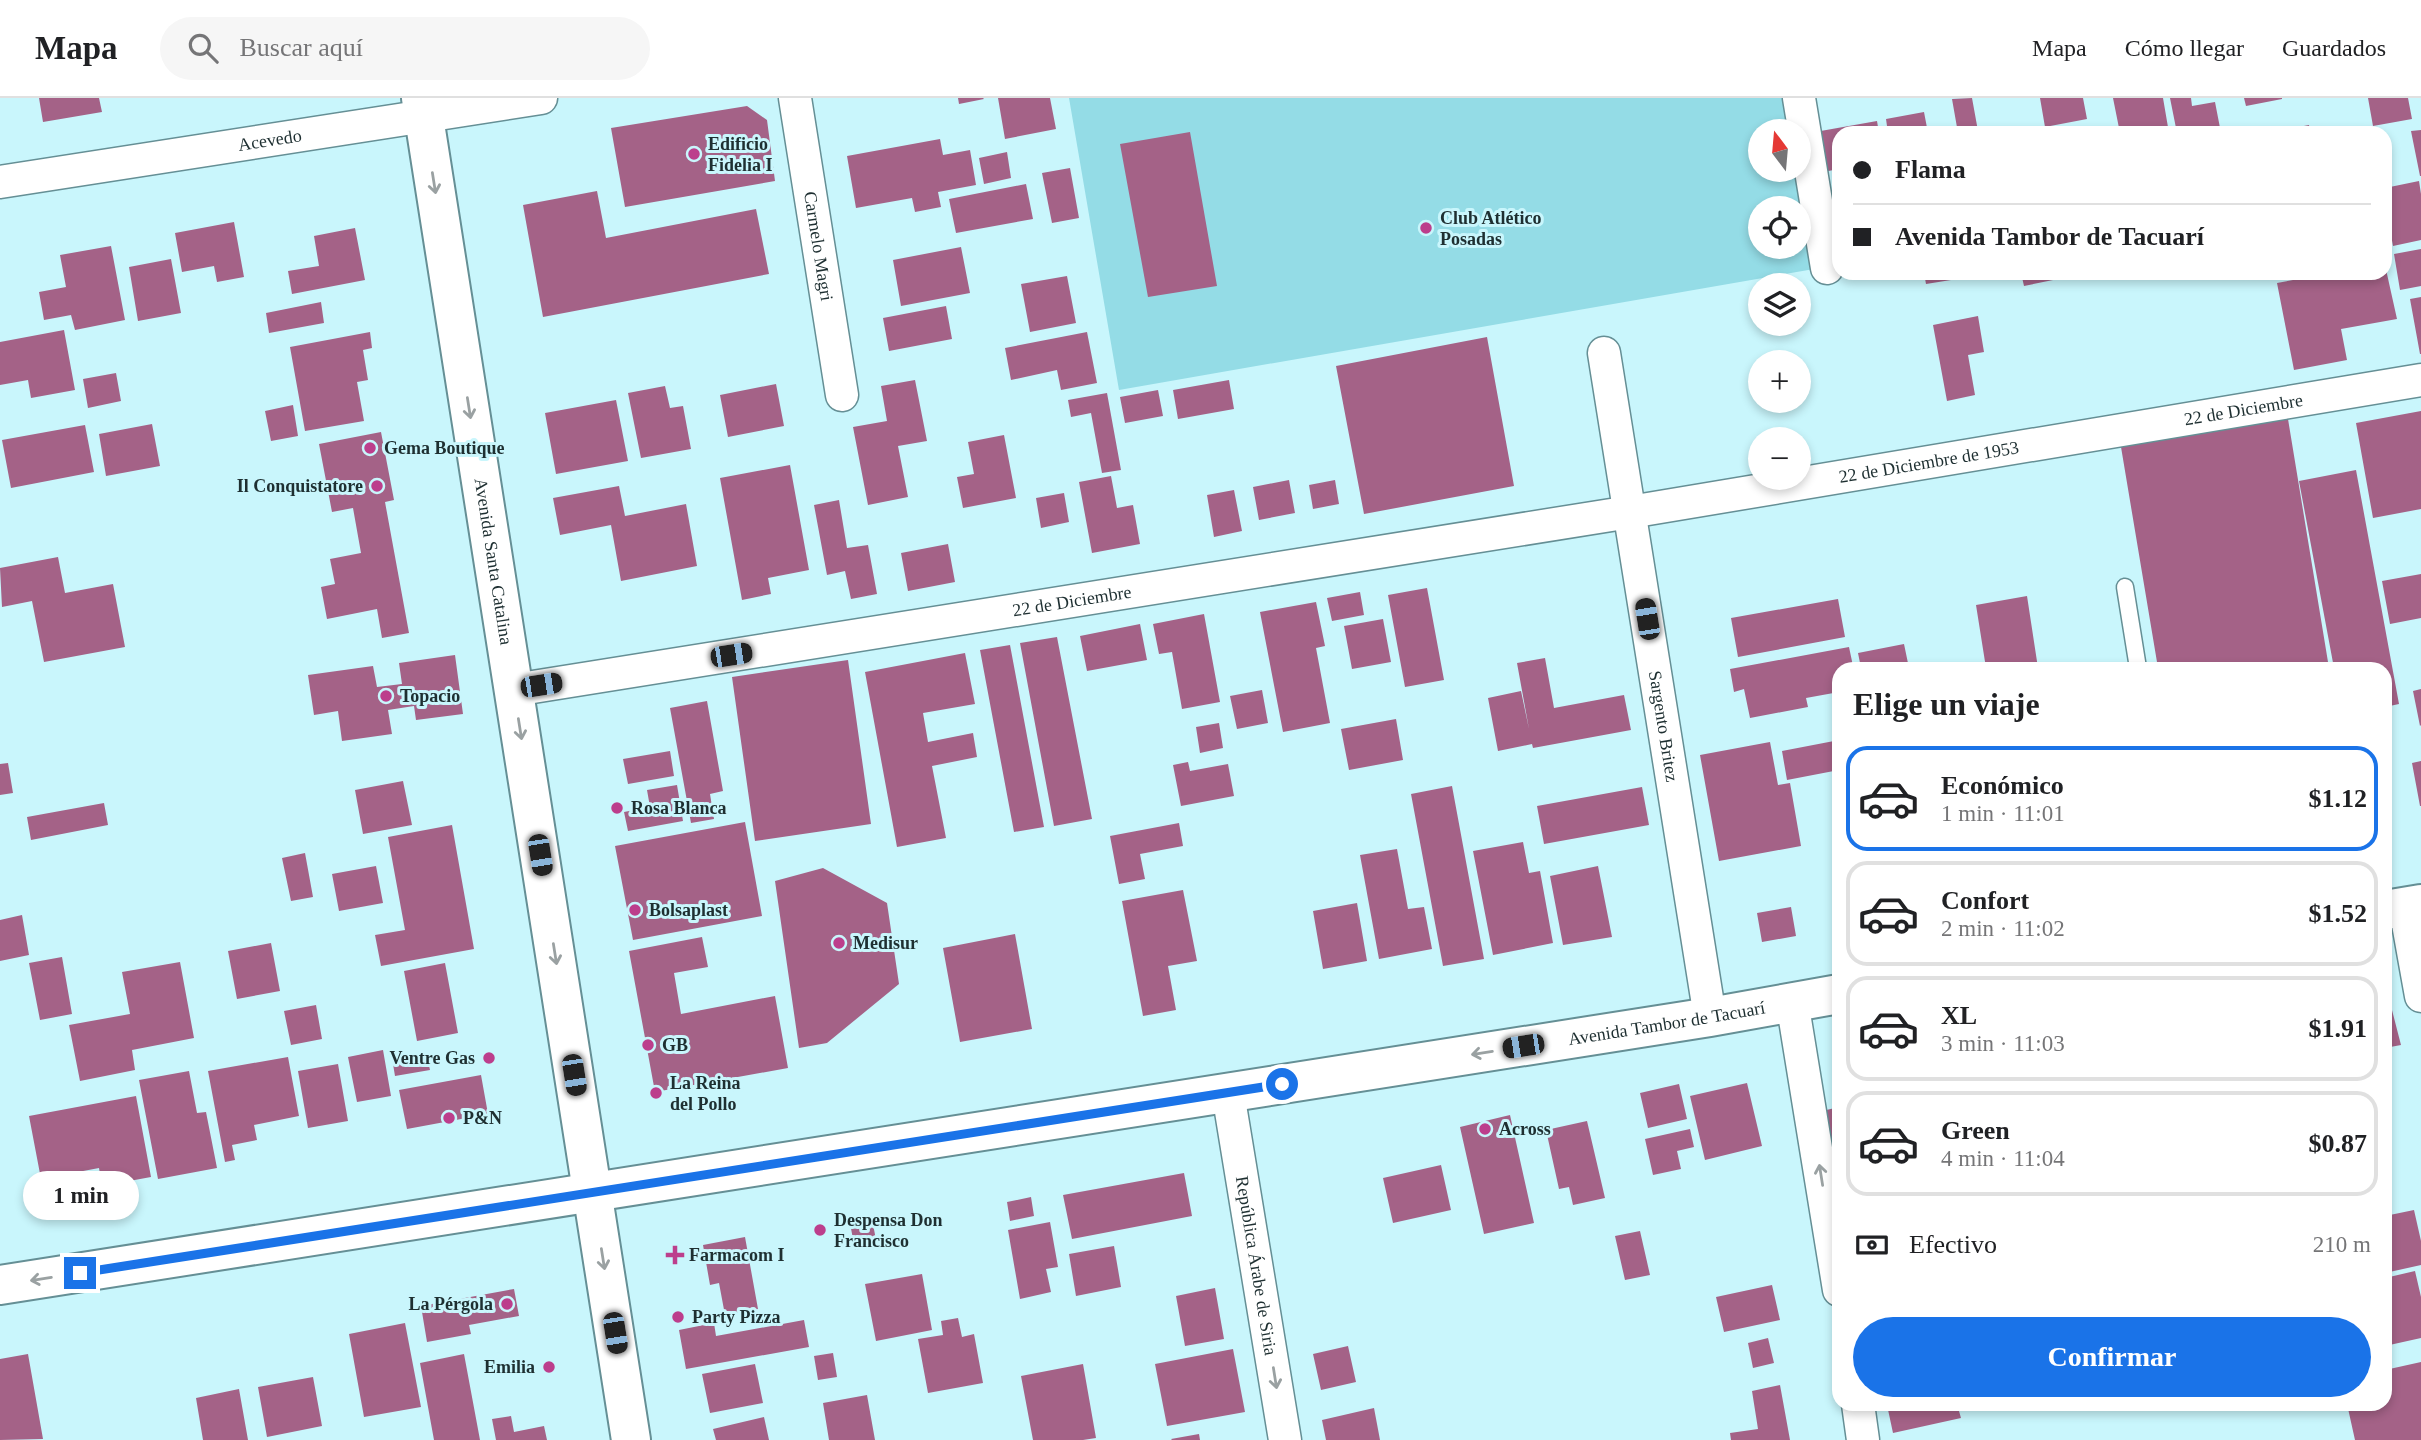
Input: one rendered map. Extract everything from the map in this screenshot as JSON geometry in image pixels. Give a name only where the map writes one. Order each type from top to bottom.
[{"type":"main road","name":"Avenida Santa Catalina","points":[[422,107],[631,1440]]},
{"type":"main road","name":"Avenida Tambor de Tacuarí","points":[[0,1286],[1710,1017],[1832,995]]},
{"type":"street","name":"Acevedo","points":[[0,182],[422,107],[541,98]]},
{"type":"street","name":"Carmelo Magri","points":[[795,98],[842,395]]},
{"type":"street","points":[[1799,98],[1827,268]]},
{"type":"street","name":"Sargento Britez","points":[[1604,353],[1710,1017]]},
{"type":"street","name":"22 de Diciembre","points":[[2064,439],[2421,380]]},
{"type":"street","name":"22 de Diciembre de 1953","points":[[1629,512],[2064,439]]},
{"type":"street","name":"22 de Diciembre","points":[[514,690],[1629,512]]},
{"type":"street","points":[[2404,907],[2421,996]]},
{"type":"street","points":[[1793,1001],[1832,1246]]},
{"type":"street","name":"República Árabe de Siria","points":[[1228,1093],[1285,1440]]},
{"type":"street","points":[[1859,1411],[1863,1440]]},
{"type":"lane","points":[[2125,587],[2137,662]]},
{"type":"shaded area","name":"Club Atlético Posadas","points":[[1069,98],[1784,98],[1788,119],[1748,119],[1748,182],[1799,182],[1801,196],[1748,196],[1748,259],[1811,259],[1811,252],[1814,269],[1791,273],[1748,273],[1748,280],[1119,390]]},
{"type":"building","points":[[39,98],[99,98],[102,112],[43,122]]},
{"type":"building","points":[[958,98],[983,98],[984,99],[959,104]]},
{"type":"building","points":[[998,98],[1050,98],[1056,129],[1005,139]]},
{"type":"building","points":[[1972,98],[1977,126],[1957,126],[1952,99]]},
{"type":"building","points":[[2040,98],[2083,98],[2087,119],[2045,126]]},
{"type":"building","points":[[2113,98],[2163,98],[2168,126],[2119,126]]},
{"type":"building","points":[[2170,98],[2191,98],[2192,106],[2215,102],[2220,126],[2176,126]]},
{"type":"building","points":[[2244,98],[2282,98],[2282,99],[2246,106]]},
{"type":"building","points":[[2368,98],[2408,98],[2412,119],[2373,126]]},
{"type":"building","name":"Edificio Fidelia I","points":[[747,106],[767,120],[775,181],[625,207],[611,128]]},
{"type":"building","points":[[1924,112],[1927,126],[1887,126],[1886,119]]},
{"type":"building","points":[[1877,121],[1878,126],[1849,126]]},
{"type":"building","points":[[1832,129],[1832,170],[1823,172],[1815,132]]},
{"type":"building","points":[[2421,130],[2421,176],[2420,176],[2411,131]]},
{"type":"building","points":[[1190,132],[1217,286],[1148,297],[1120,144]]},
{"type":"building","points":[[940,139],[943,155],[970,150],[976,185],[938,192],[941,207],[915,212],[912,198],[856,208],[847,156]]},
{"type":"building","points":[[1007,152],[1011,178],[984,184],[979,158]]},
{"type":"building","points":[[1070,168],[1079,218],[1052,223],[1042,173]]},
{"type":"building","points":[[2419,181],[2421,240],[2393,246],[2392,187]]},
{"type":"building","points":[[1026,184],[1033,219],[956,233],[949,199]]},
{"type":"building","points":[[597,191],[606,238],[756,209],[769,274],[543,317],[523,205]]},
{"type":"building","points":[[234,222],[244,277],[217,282],[214,266],[182,272],[175,233]]},
{"type":"building","points":[[355,228],[365,280],[292,294],[288,271],[319,266],[314,236]]},
{"type":"building","points":[[111,246],[125,320],[75,330],[71,315],[44,320],[39,292],[66,287],[60,255]]},
{"type":"building","points":[[961,247],[970,293],[901,306],[893,260]]},
{"type":"building","points":[[2421,249],[2421,286],[2400,290],[2394,254]]},
{"type":"building","points":[[171,259],[181,313],[138,321],[129,267]]},
{"type":"building","points":[[1067,276],[1076,323],[1030,332],[1021,284]]},
{"type":"building","points":[[1925,280],[1951,280],[1926,284]]},
{"type":"building","points":[[2023,280],[2053,280],[2024,286]]},
{"type":"building","points":[[2294,280],[2388,280],[2397,319],[2341,329],[2347,360],[2294,370],[2277,283]]},
{"type":"building","points":[[2421,297],[2421,354],[2420,354],[2410,299]]},
{"type":"building","points":[[321,302],[324,323],[269,333],[266,313]]},
{"type":"building","points":[[946,306],[952,339],[889,351],[883,318]]},
{"type":"building","points":[[1978,316],[1984,352],[1968,355],[1975,395],[1947,401],[1933,325]]},
{"type":"building","points":[[64,330],[75,390],[31,398],[28,380],[0,385],[0,342]]},
{"type":"building","points":[[370,332],[372,348],[363,350],[368,380],[357,382],[364,421],[305,431],[290,347]]},
{"type":"building","points":[[1087,332],[1097,383],[1061,390],[1057,370],[1011,380],[1005,348]]},
{"type":"building","points":[[1487,337],[1514,486],[1364,514],[1336,366]]},
{"type":"building","points":[[116,373],[121,401],[88,408],[83,379]]},
{"type":"building","points":[[915,380],[927,441],[898,446],[908,497],[868,505],[853,427],[887,421],[881,386]]},
{"type":"building","points":[[1229,380],[1234,409],[1178,419],[1173,390]]},
{"type":"building","points":[[776,384],[784,426],[728,437],[720,395]]},
{"type":"building","points":[[665,386],[670,408],[683,406],[691,449],[641,458],[628,393]]},
{"type":"building","points":[[1158,390],[1163,416],[1125,423],[1120,397]]},
{"type":"building","points":[[1107,393],[1121,470],[1102,473],[1091,413],[1071,417],[1068,400]]},
{"type":"building","points":[[616,400],[628,461],[556,474],[545,413]]},
{"type":"building","points":[[293,405],[298,436],[271,441],[265,411]]},
{"type":"building","points":[[2421,411],[2421,509],[2373,518],[2356,423]]},
{"type":"building","points":[[2287,413],[2328,662],[2157,662],[2120,441]]},
{"type":"building","points":[[152,424],[160,466],[106,476],[99,434]]},
{"type":"building","points":[[85,425],[94,472],[11,488],[2,440]]},
{"type":"building","points":[[381,432],[394,500],[385,502],[409,633],[382,638],[377,609],[327,619],[321,587],[335,584],[330,559],[361,553],[353,508],[332,512],[319,444]]},
{"type":"building","points":[[1004,435],[1016,498],[963,508],[957,477],[974,474],[968,442]]},
{"type":"building","points":[[790,465],[809,570],[768,578],[771,594],[742,600],[720,478]]},
{"type":"building","points":[[2356,470],[2391,662],[2333,662],[2299,481]]},
{"type":"building","points":[[1111,476],[1117,508],[1133,505],[1140,544],[1092,553],[1079,482]]},
{"type":"building","points":[[1289,480],[1295,513],[1259,520],[1253,487]]},
{"type":"building","points":[[1335,480],[1339,504],[1313,509],[1309,485]]},
{"type":"building","points":[[619,486],[625,516],[686,504],[697,566],[621,581],[611,525],[560,535],[553,498]]},
{"type":"building","points":[[1234,490],[1242,531],[1214,537],[1207,495]]},
{"type":"building","points":[[1064,493],[1069,522],[1041,528],[1036,498]]},
{"type":"building","points":[[839,500],[847,548],[868,545],[877,594],[851,599],[845,571],[827,575],[814,505]]},
{"type":"building","points":[[948,544],[955,582],[908,591],[901,553]]},
{"type":"building","points":[[58,557],[65,593],[113,584],[125,647],[44,662],[32,601],[2,607],[0,568]]},
{"type":"building","points":[[2421,574],[2421,618],[2390,624],[2382,581]]},
{"type":"building","points":[[1427,588],[1444,680],[1405,687],[1388,595]]},
{"type":"building","points":[[1360,592],[1364,615],[1332,621],[1327,598]]},
{"type":"building","points":[[2027,596],[2037,662],[1985,662],[1976,605]]},
{"type":"building","points":[[1838,599],[1845,637],[1738,657],[1731,618]]},
{"type":"building","points":[[1316,602],[1325,646],[1316,648],[1330,723],[1283,732],[1260,612]]},
{"type":"building","points":[[1204,614],[1220,702],[1182,709],[1172,652],[1159,654],[1153,624]]},
{"type":"building","points":[[1383,619],[1391,662],[1352,669],[1344,626]]},
{"type":"building","points":[[1140,624],[1147,660],[1087,671],[1080,636]]},
{"type":"building","points":[[1057,637],[1092,819],[1054,826],[1020,643]]},
{"type":"building","points":[[1904,644],[1908,662],[1860,662],[1858,653]]},
{"type":"building","points":[[1010,645],[1044,827],[1014,832],[980,650]]},
{"type":"building","points":[[1849,647],[1852,662],[1832,662],[1832,693],[1806,698],[1808,707],[1750,718],[1744,689],[1734,692],[1730,669]]},
{"type":"building","points":[[965,653],[975,704],[923,713],[928,742],[973,733],[977,757],[932,766],[946,838],[897,847],[865,672]]},
{"type":"building","name":"Topacio","points":[[455,655],[463,714],[416,720],[414,706],[388,710],[392,734],[342,741],[338,711],[314,715],[308,675],[373,666],[377,687],[402,684],[399,663]]},
{"type":"building","points":[[1545,658],[1554,708],[1624,695],[1631,730],[1533,748],[1532,744],[1498,751],[1488,698],[1521,691],[1529,729],[1517,663]]},
{"type":"building","points":[[848,660],[871,824],[755,841],[732,677]]},
{"type":"building","points":[[2392,666],[2399,704],[2392,706]]},
{"type":"building","points":[[2421,689],[2421,725],[2420,726],[2413,691]]},
{"type":"building","points":[[1262,690],[1268,723],[1237,729],[1230,696]]},
{"type":"building","points":[[707,701],[723,791],[710,794],[714,819],[691,823],[670,708]]},
{"type":"building","points":[[1396,719],[1403,760],[1349,770],[1341,729]]},
{"type":"building","points":[[1219,723],[1223,748],[1200,753],[1196,727]]},
{"type":"building","points":[[1832,741],[1832,771],[1787,780],[1782,751]]},
{"type":"building","points":[[1770,742],[1778,785],[1790,783],[1801,846],[1719,861],[1700,755]]},
{"type":"building","points":[[670,751],[674,776],[628,784],[623,759]]},
{"type":"building","points":[[2421,761],[2421,806],[2420,806],[2412,763]]},
{"type":"building","points":[[1188,762],[1190,771],[1228,764],[1234,796],[1181,806],[1173,765]]},
{"type":"building","points":[[8,763],[13,793],[0,795],[0,764]]},
{"type":"building","points":[[403,781],[412,825],[363,834],[355,790]]},
{"type":"building","points":[[677,785],[683,821],[628,831],[624,812],[650,807],[647,790]]},
{"type":"building","points":[[1452,786],[1484,959],[1443,966],[1411,794]]},
{"type":"building","points":[[1642,787],[1649,825],[1544,844],[1537,806]]},
{"type":"building","points":[[104,803],[108,825],[31,840],[27,817]]},
{"type":"building","points":[[745,822],[762,916],[633,940],[615,846]]},
{"type":"building","points":[[1179,823],[1183,846],[1140,854],[1145,879],[1119,884],[1110,836]]},
{"type":"building","points":[[452,825],[474,949],[381,966],[375,935],[405,930],[388,837]]},
{"type":"building","points":[[1523,842],[1529,873],[1540,871],[1553,943],[1493,955],[1473,851]]},
{"type":"building","points":[[1397,849],[1408,909],[1424,907],[1432,949],[1379,959],[1360,855]]},
{"type":"building","points":[[305,853],[313,897],[291,901],[282,858]]},
{"type":"building","points":[[376,866],[383,903],[339,911],[332,874]]},
{"type":"building","points":[[1598,866],[1612,937],[1563,945],[1550,876]]},
{"type":"building","name":"Medisur","points":[[823,868],[887,903],[899,984],[827,1043],[799,1048],[775,881]]},
{"type":"building","points":[[1183,890],[1197,961],[1168,966],[1176,1010],[1143,1016],[1122,901]]},
{"type":"building","points":[[1357,903],[1367,961],[1323,969],[1313,911]]},
{"type":"building","points":[[1791,907],[1796,936],[1762,942],[1757,913]]},
{"type":"building","points":[[22,915],[29,955],[0,961],[0,920]]},
{"type":"building","points":[[1015,934],[1032,1029],[960,1042],[943,948]]},
{"type":"building","points":[[702,937],[708,967],[674,973],[681,1014],[775,996],[788,1068],[655,1092],[629,951]]},
{"type":"building","points":[[271,943],[280,991],[237,999],[228,951]]},
{"type":"building","points":[[62,957],[72,1014],[40,1020],[29,963]]},
{"type":"building","points":[[180,962],[194,1038],[132,1050],[135,1070],[80,1081],[69,1025],[130,1014],[122,972]]},
{"type":"building","points":[[445,963],[458,1033],[417,1041],[404,971]]},
{"type":"building","points":[[316,1005],[322,1039],[291,1045],[284,1011]]},
{"type":"building","points":[[2392,1010],[2401,1045],[2392,1047]]},
{"type":"building","points":[[383,1050],[391,1096],[357,1102],[348,1057]]},
{"type":"building","points":[[426,1052],[430,1070],[395,1076],[392,1058]]},
{"type":"building","points":[[288,1057],[299,1116],[254,1125],[257,1140],[232,1145],[235,1160],[225,1162],[208,1071]]},
{"type":"building","points":[[338,1064],[348,1121],[308,1128],[298,1071]]},
{"type":"building","points":[[189,1071],[197,1113],[206,1112],[217,1168],[158,1179],[139,1080]]},
{"type":"building","points":[[481,1075],[488,1114],[407,1129],[399,1090]]},
{"type":"building","points":[[1747,1083],[1762,1146],[1705,1160],[1690,1096]]},
{"type":"building","points":[[1679,1084],[1687,1119],[1648,1128],[1640,1093]]},
{"type":"building","points":[[136,1096],[151,1177],[102,1186],[99,1168],[41,1179],[29,1116]]},
{"type":"building","points":[[1832,1109],[1832,1176],[1818,1112]]},
{"type":"building","points":[[1510,1115],[1534,1223],[1484,1234],[1460,1127]]},
{"type":"building","points":[[1587,1121],[1605,1198],[1573,1205],[1569,1187],[1559,1189],[1546,1130]]},
{"type":"building","points":[[1690,1129],[1694,1147],[1677,1151],[1681,1169],[1653,1175],[1645,1139]]},
{"type":"building","points":[[1441,1165],[1451,1210],[1393,1223],[1383,1178]]},
{"type":"building","points":[[1184,1173],[1192,1216],[1072,1239],[1063,1195]]},
{"type":"building","points":[[1031,1197],[1034,1216],[1010,1221],[1007,1202]]},
{"type":"building","points":[[2414,1210],[2421,1241],[2421,1265],[2392,1271],[2392,1215]]},
{"type":"building","points":[[872,1219],[877,1245],[855,1250],[850,1223]]},
{"type":"building","points":[[1050,1222],[1058,1267],[1046,1269],[1051,1292],[1020,1299],[1008,1230]]},
{"type":"building","points":[[1640,1231],[1650,1275],[1625,1280],[1615,1236]]},
{"type":"building","points":[[745,1237],[758,1309],[725,1315],[719,1283],[710,1285],[703,1245]]},
{"type":"building","points":[[1114,1246],[1121,1287],[1076,1296],[1069,1254]]},
{"type":"building","points":[[2415,1271],[2421,1297],[2421,1338],[2392,1344],[2392,1276]]},
{"type":"building","points":[[922,1274],[932,1330],[876,1341],[865,1284]]},
{"type":"building","points":[[1772,1285],[1780,1320],[1724,1332],[1716,1297]]},
{"type":"building","points":[[1215,1288],[1224,1339],[1185,1346],[1176,1296]]},
{"type":"building","points":[[514,1289],[519,1316],[469,1325],[471,1334],[427,1342],[421,1306]]},
{"type":"building","points":[[958,1318],[962,1337],[974,1334],[983,1383],[928,1393],[918,1339],[943,1335],[941,1321]]},
{"type":"building","points":[[804,1320],[809,1347],[686,1369],[679,1330],[714,1323],[716,1336]]},
{"type":"building","points":[[405,1323],[421,1407],[364,1417],[349,1334]]},
{"type":"building","points":[[1768,1338],[1774,1363],[1753,1368],[1748,1343]]},
{"type":"building","points":[[1348,1346],[1356,1382],[1321,1390],[1313,1354]]},
{"type":"building","points":[[1233,1349],[1245,1412],[1167,1426],[1155,1364]]},
{"type":"building","points":[[833,1353],[837,1377],[818,1380],[814,1356]]},
{"type":"building","points":[[28,1354],[43,1439],[0,1440],[0,1359]]},
{"type":"building","points":[[464,1354],[480,1440],[434,1440],[420,1363]]},
{"type":"building","points":[[2421,1362],[2421,1440],[2355,1440],[2349,1411],[2392,1411],[2392,1368]]},
{"type":"building","points":[[755,1364],[763,1403],[710,1413],[702,1374]]},
{"type":"building","points":[[1083,1364],[1096,1438],[1033,1440],[1021,1376]]},
{"type":"building","points":[[313,1377],[322,1426],[267,1437],[258,1387]]},
{"type":"building","points":[[1780,1385],[1790,1440],[1731,1440],[1730,1433],[1758,1429],[1752,1391]]},
{"type":"building","points":[[239,1389],[248,1440],[203,1440],[196,1398]]},
{"type":"building","points":[[867,1395],[875,1440],[829,1440],[823,1403]]},
{"type":"building","points":[[1374,1408],[1380,1440],[1326,1440],[1322,1420]]},
{"type":"building","points":[[1888,1411],[1959,1411],[1961,1418],[1893,1433]]},
{"type":"building","points":[[511,1416],[514,1432],[544,1426],[547,1440],[496,1440],[492,1419]]},
{"type":"building","points":[[764,1417],[769,1440],[716,1440],[713,1429]]},
{"type":"building","points":[[1199,1434],[1200,1440],[1171,1439]]},
{"type":"place","name":"Edificio Fidelia I","points":[[694,154]]},
{"type":"place","name":"Club Atlético Posadas","points":[[1426,228]]},
{"type":"place","name":"Gema Boutique","points":[[370,448]]},
{"type":"place","name":"Il Conquistatore","points":[[377,486]]},
{"type":"place","name":"Topacio","points":[[386,696]]},
{"type":"place","name":"Rosa Blanca","points":[[617,808]]},
{"type":"place","name":"Bolsaplast","points":[[635,910]]},
{"type":"place","name":"Medisur","points":[[839,943]]},
{"type":"place","name":"GB","points":[[648,1045]]},
{"type":"place","name":"Ventre Gas","points":[[489,1058]]},
{"type":"place","name":"La Reina del Pollo","points":[[656,1093]]},
{"type":"place","name":"P&N","points":[[449,1118]]},
{"type":"place","name":"Across","points":[[1485,1129]]},
{"type":"place","name":"Despensa Don Francisco","points":[[820,1230]]},
{"type":"place","name":"Farmacom I","points":[[675,1255]]},
{"type":"place","name":"La Pérgola","points":[[507,1304]]},
{"type":"place","name":"Party Pizza","points":[[678,1317]]},
{"type":"place","name":"Emilia","points":[[549,1367]]},
{"type":"route","points":[[80,1273],[1282,1084]]}]
